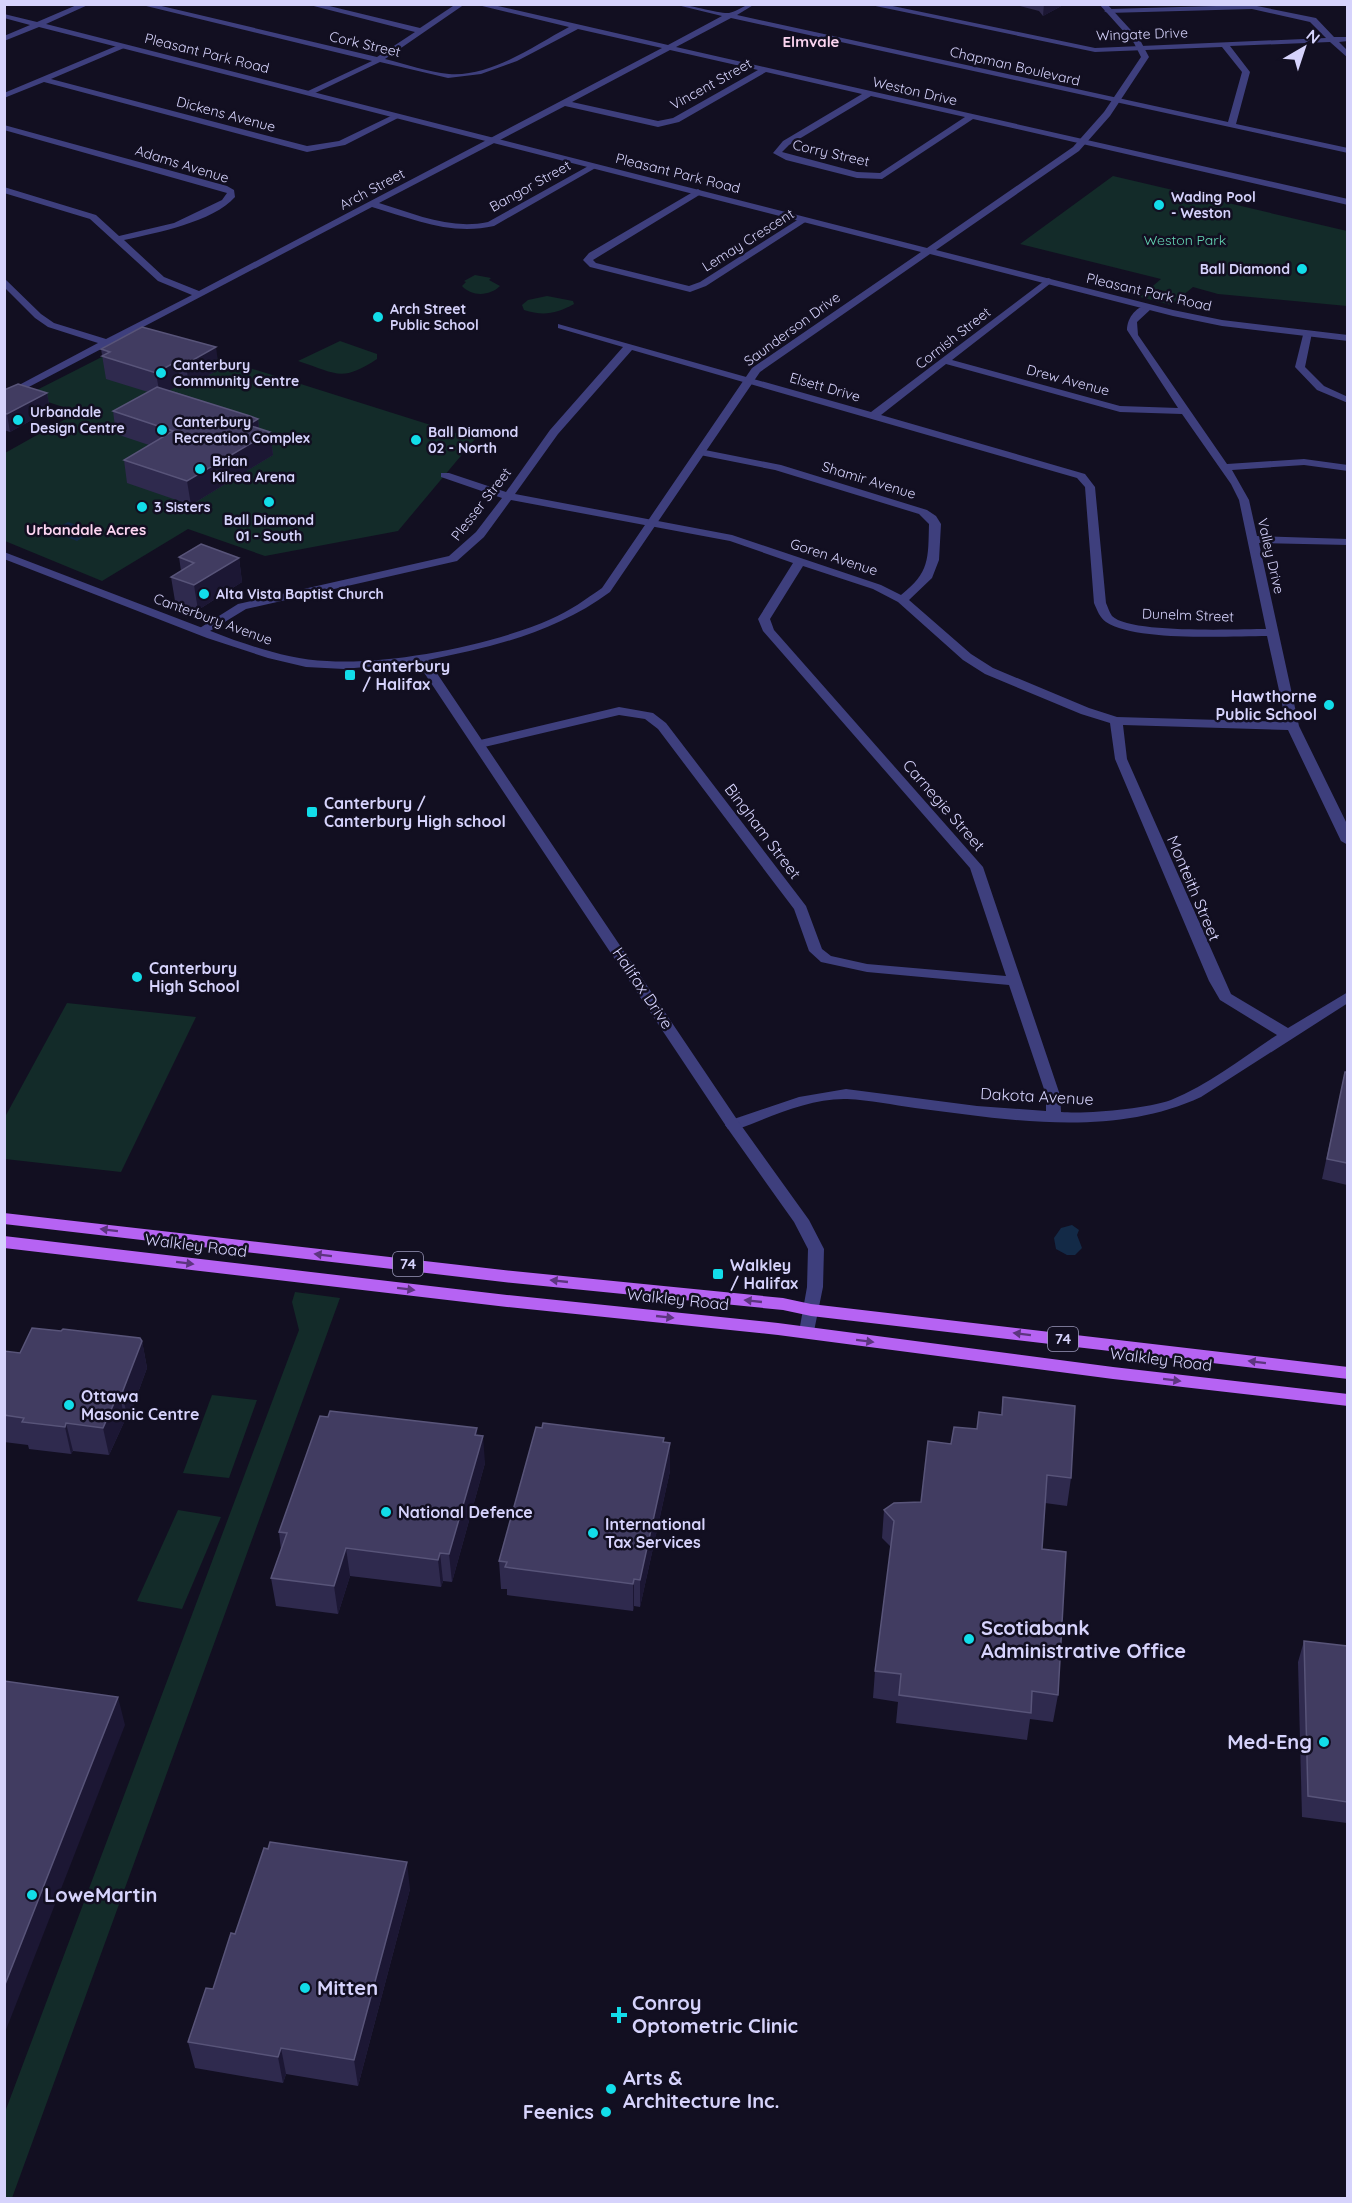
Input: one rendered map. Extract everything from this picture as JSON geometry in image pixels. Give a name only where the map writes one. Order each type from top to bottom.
[{"type":"main road","name":"Walkley Road","points":[[4,1218],[513,1277],[783,1304],[811,1310],[1347,1373]]},
{"type":"main road","name":"Walkley Road","points":[[4,1242],[507,1301],[807,1332],[1347,1400]]},
{"type":"main road","points":[[347,1282],[353,1258]]},
{"type":"main road","points":[[507,1301],[513,1277]]},
{"type":"main road","points":[[1315,1369],[1318,1397]]},
{"type":"street","points":[[4,39],[87,4]]},
{"type":"street","name":"Cork Street","points":[[141,4],[448,76],[469,77],[486,72],[576,27]]},
{"type":"street","points":[[309,4],[421,31]]},
{"type":"street","points":[[311,93],[377,61],[462,4]]},
{"type":"street","name":"Weston Drive","points":[[477,4],[1347,202]]},
{"type":"street","name":"Chapman Boulevard","points":[[676,4],[1347,152]]},
{"type":"street","name":"Arch Street","points":[[4,397],[752,4]]},
{"type":"street","name":"Wingate Drive","points":[[869,4],[1081,49],[1347,39]]},
{"type":"street","points":[[1105,8],[1210,5],[1251,7],[1304,17],[1318,23],[1347,56]]},
{"type":"street","points":[[1105,8],[1140,48]]},
{"type":"street","name":"Pleasant Park Road","points":[[4,16],[1148,307],[1222,322],[1347,338]]},
{"type":"street","points":[[1225,45],[1246,72],[1233,123],[1229,126]]},
{"type":"street","points":[[4,96],[122,46]]},
{"type":"street","name":"Saunderson Drive","points":[[421,658],[503,639],[553,624],[584,607],[606,590],[756,370],[931,251],[1083,142],[1107,114],[1145,57],[1140,48]]},
{"type":"street","name":"Vincent Street","points":[[565,103],[658,124],[676,120],[764,70]]},
{"type":"street","name":"Dickens Avenue","points":[[42,79],[307,149],[322,150],[341,144],[398,116]]},
{"type":"street","name":"Corry Street","points":[[868,94],[786,143],[777,153],[857,175],[882,176],[971,117]]},
{"type":"street","name":"Adams Avenue","points":[[4,127],[224,188],[231,192],[231,197],[225,202],[177,225],[118,239]]},
{"type":"street","name":"Bangor Street","points":[[372,204],[460,228],[476,229],[491,224],[595,166]]},
{"type":"street","points":[[4,190],[93,217],[161,279],[199,294]]},
{"type":"street","name":"Lemay Crescent","points":[[698,192],[592,255],[588,261],[593,265],[690,289],[704,284],[805,219]]},
{"type":"street","points":[[4,281],[38,316],[51,325],[107,343]]},
{"type":"street","name":"Cornish Street","points":[[874,415],[1048,281]]},
{"type":"street","name":"Valley Drive","points":[[1148,307],[1131,320],[1129,326],[1224,466],[1244,500],[1293,726],[1347,841]]},
{"type":"street","name":"Elsett Drive","points":[[561,326],[1081,476]]},
{"type":"street","points":[[1307,333],[1300,367],[1314,385],[1333,397],[1347,400]]},
{"type":"street","name":"Plesser Street","points":[[201,632],[242,606],[453,559],[466,549],[508,496],[544,444],[620,354],[630,346]]},
{"type":"street","name":"Drew Avenue","points":[[945,361],[1120,409],[1186,411]]},
{"type":"street","name":"Shamir Avenue","points":[[700,452],[777,467],[923,512],[932,518],[935,524],[932,573],[925,582],[902,600]]},
{"type":"street","points":[[1224,466],[1304,462],[1347,468]]},
{"type":"street","name":"Goren Avenue","points":[[445,476],[508,496],[732,538],[878,587],[902,600],[968,657],[989,671],[1085,711],[1116,721],[1293,726]]},
{"type":"street","name":"Dunelm Street","points":[[1081,476],[1090,487],[1100,603],[1108,618],[1120,625],[1143,629],[1273,632]]},
{"type":"street","points":[[1254,539],[1347,542]]},
{"type":"street","name":"Canterbury Avenue","points":[[4,555],[201,632],[276,658],[324,665],[364,666],[421,658]]},
{"type":"street","name":"Carnegie Street","points":[[800,561],[764,619],[769,631],[976,867],[1053,1095],[1054,1114]]},
{"type":"street","name":"Halifax Drive","points":[[421,658],[734,1125],[801,1220],[816,1249],[807,1332]]},
{"type":"street","name":"Bingham Street","points":[[480,744],[619,711],[649,716],[662,726],[801,909],[816,951],[826,959],[867,968],[1015,981]]},
{"type":"street","name":"Monteith Street","points":[[1116,721],[1121,759],[1216,981],[1226,997],[1288,1035]]},
{"type":"street","name":"Dakota Avenue","points":[[734,1125],[804,1100],[846,1094],[977,1111],[1054,1114],[1088,1119],[1172,1106],[1196,1094],[1347,996]]},
{"type":"green space","name":"Weston Park","points":[[1113,176],[1347,231],[1347,306],[1218,294],[1193,287],[1171,305],[1140,297],[1161,279],[1020,244]]},
{"type":"green space","points":[[475,275],[491,278],[489,280],[500,286],[491,292],[481,294],[466,290],[462,286],[466,282],[464,281]]},
{"type":"green space","points":[[547,296],[573,301],[574,304],[549,313],[524,310],[522,305],[528,300]]},
{"type":"green space","points":[[145,335],[475,439],[398,531],[265,556],[188,529],[102,581],[5,541],[5,453],[78,412],[27,395]]},
{"type":"green space","points":[[340,341],[377,354],[377,359],[355,371],[338,374],[298,361]]},
{"type":"green space","points":[[67,1003],[196,1017],[121,1172],[5,1159],[5,1117]]},
{"type":"green space","points":[[295,1292],[340,1298],[12,2198],[5,2198],[5,2112],[299,1330],[292,1302]]},
{"type":"green space","points":[[212,1395],[257,1400],[229,1478],[183,1473]]},
{"type":"green space","points":[[178,1510],[221,1517],[182,1609],[137,1601]]},
{"type":"water","points":[[68,522],[94,531],[77,541],[51,531]]},
{"type":"water","points":[[1072,1225],[1079,1230],[1077,1235],[1082,1248],[1075,1255],[1067,1255],[1056,1249],[1054,1238],[1061,1228]]},
{"type":"building","points":[[142,327],[216,347],[186,364],[177,361],[156,373],[102,356],[110,352],[101,349]]},
{"type":"building","points":[[18,384],[47,393],[7,414],[4,413],[4,390]]},
{"type":"building","points":[[157,387],[258,419],[248,425],[270,432],[187,481],[124,460],[173,431],[113,411]]},
{"type":"building","points":[[201,544],[239,558],[194,585],[171,577],[194,563],[179,557]]},
{"type":"building","points":[[1345,1072],[1347,1072],[1347,1163],[1327,1159]]},
{"type":"building","name":"Ottawa Masonic Centre","points":[[32,1328],[61,1331],[63,1329],[140,1338],[142,1341],[122,1393],[119,1392],[103,1428],[66,1423],[65,1427],[22,1422],[24,1418],[4,1415],[4,1351],[20,1353]]},
{"type":"building","name":"Scotiabank Administrative Office","points":[[1003,1397],[1075,1406],[1071,1478],[1047,1475],[1042,1549],[1066,1552],[1058,1695],[1032,1691],[1031,1713],[899,1695],[901,1674],[875,1671],[894,1521],[884,1510],[894,1503],[921,1502],[928,1441],[951,1444],[954,1427],[977,1429],[979,1412],[1002,1415]]},
{"type":"building","name":"National Defence","points":[[330,1411],[477,1428],[475,1435],[483,1436],[449,1554],[440,1553],[438,1560],[346,1548],[334,1586],[271,1578],[287,1533],[279,1532],[320,1416],[328,1417]]},
{"type":"building","name":"International Tax Services","points":[[543,1423],[664,1438],[663,1442],[670,1443],[640,1580],[634,1579],[633,1584],[505,1567],[507,1562],[499,1561],[536,1427],[542,1428]]},
{"type":"building","name":"Med-Eng","points":[[1304,1641],[1347,1646],[1347,1802],[1308,1796]]},
{"type":"building","name":"LoweMartin","points":[[4,1681],[118,1697],[4,1987]]},
{"type":"building","name":"Mitten","points":[[270,1842],[407,1862],[354,2060],[281,2048],[278,2057],[188,2042],[206,1988],[213,1989],[231,1933],[235,1934],[264,1848],[268,1849]]},
{"type":"place","name":"Wading Pool - Weston","points":[[1159,205]]},
{"type":"place","name":"Ball Diamond","points":[[1302,269]]},
{"type":"place","name":"Arch Street Public School","points":[[378,317]]},
{"type":"place","name":"Canterbury Community Centre","points":[[161,373]]},
{"type":"place","name":"Urbandale Design Centre","points":[[18,420]]},
{"type":"place","name":"Canterbury Recreation Complex","points":[[162,430]]},
{"type":"place","name":"Ball Diamond 02 - North","points":[[416,440]]},
{"type":"place","name":"Brian Kilrea Arena","points":[[200,469]]},
{"type":"place","name":"Ball Diamond 01 - South","points":[[269,502]]},
{"type":"place","name":"3 Sisters","points":[[142,507]]},
{"type":"place","name":"Alta Vista Baptist Church","points":[[204,594]]},
{"type":"place","name":"Canterbury / Halifax","points":[[350,675]]},
{"type":"place","name":"Hawthorne Public School","points":[[1329,705]]},
{"type":"place","name":"Canterbury / Canterbury High school","points":[[312,812]]},
{"type":"place","name":"Canterbury High School","points":[[137,977]]},
{"type":"place","name":"Walkley / Halifax","points":[[718,1274]]},
{"type":"place","name":"Ottawa Masonic Centre","points":[[69,1405]]},
{"type":"place","name":"National Defence","points":[[386,1512]]},
{"type":"place","name":"International Tax Services","points":[[593,1533]]},
{"type":"place","name":"Scotiabank Administrative Office","points":[[969,1639]]},
{"type":"place","name":"Med-Eng","points":[[1324,1742]]},
{"type":"place","name":"LoweMartin","points":[[32,1895]]},
{"type":"place","name":"Mitten","points":[[305,1988]]},
{"type":"place","name":"Conroy Optometric Clinic","points":[[619,2015]]},
{"type":"place","name":"Arts & Architecture Inc.","points":[[611,2089]]},
{"type":"place","name":"Feenics","points":[[606,2112]]},
{"type":"district","name":"Elmvale","points":[[811,42]]},
{"type":"district","name":"Urbandale Acres","points":[[86,530]]}]
